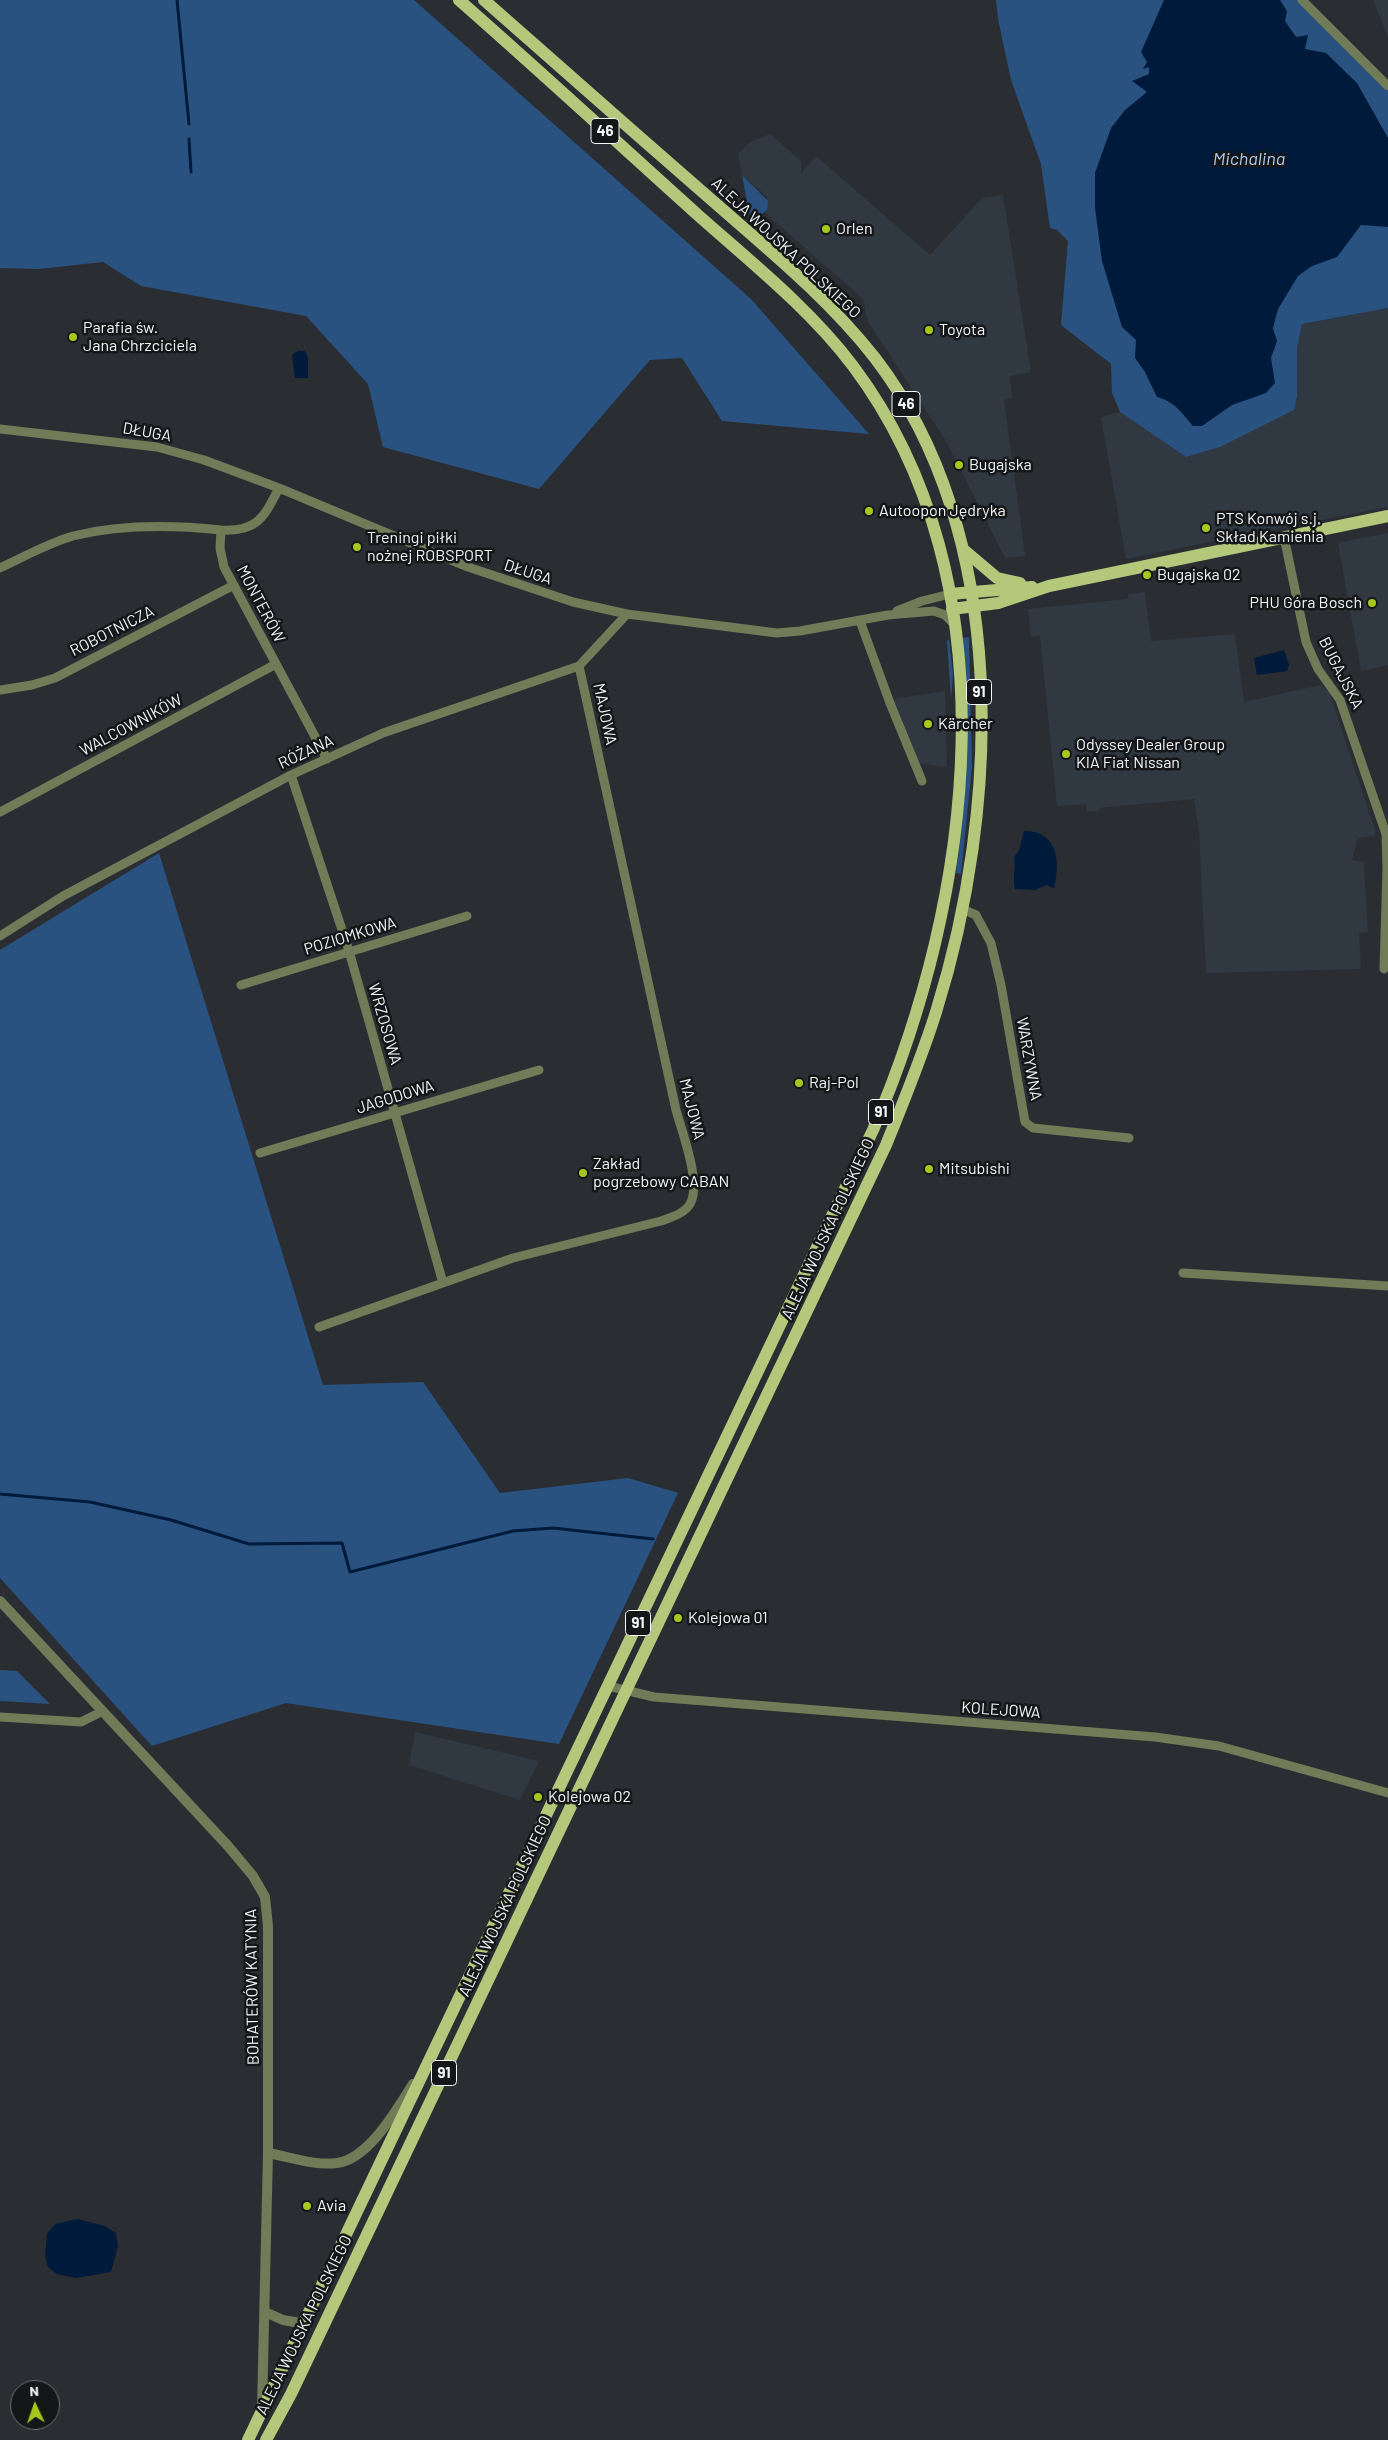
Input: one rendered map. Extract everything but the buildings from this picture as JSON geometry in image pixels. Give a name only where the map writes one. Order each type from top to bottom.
[{"type":"main road","name":"ALEJA WOJSKA POLSKIEGO","points":[[248,2440],[436,2050],[873,1130],[918,1010],[932,960],[949,881],[958,805],[961,729],[960,680],[950,594],[943,560],[914,469],[885,414],[851,364],[786,295],[459,0]]},
{"type":"main road","name":"ALEJA WOJSKA POLSKIEGO","points":[[266,2440],[291,2394],[886,1145],[911,1086],[931,1027],[962,909],[974,837],[979,775],[980,697],[977,629],[972,591],[964,550],[950,500],[932,454],[907,405],[864,345],[805,283],[484,0]]},
{"type":"main road","points":[[952,609],[998,603],[1049,586],[1388,516]]},
{"type":"main road","points":[[964,550],[987,571],[1001,580],[1049,586]]},
{"type":"main road","points":[[950,594],[1049,586]]},
{"type":"street","points":[[1302,0],[1388,86]]},
{"type":"street","name":"DŁUGA","points":[[0,429],[157,448],[204,460],[279,488],[468,567],[572,602],[627,614],[777,632],[800,632],[888,615],[934,611],[945,615],[954,624]]},
{"type":"street","points":[[0,568],[50,545],[98,531],[156,527],[221,530],[247,528],[256,523],[267,511],[279,488]]},
{"type":"street","name":"MONTERÓW","points":[[221,530],[221,558],[327,759]]},
{"type":"street","name":"BUGAJSKA","points":[[1284,537],[1308,649],[1318,669],[1340,700],[1386,834],[1388,869],[1384,969]]},
{"type":"street","name":"ROBOTNICZA","points":[[0,690],[55,678],[234,585]]},
{"type":"street","name":"DŁUGA","points":[[888,615],[922,601],[950,594]]},
{"type":"street","name":"RÓŻANA","points":[[0,936],[63,896],[291,775],[384,733],[579,666],[627,614]]},
{"type":"street","points":[[860,621],[890,704],[922,781]]},
{"type":"street","name":"WALCOWNIKÓW","points":[[0,812],[276,664]]},
{"type":"street","name":"MAJOWA","points":[[319,1327],[513,1258],[661,1221],[681,1213],[691,1203],[694,1173],[676,1110],[579,666]]},
{"type":"street","name":"WRZOSOWA","points":[[291,775],[349,951],[443,1283]]},
{"type":"street","name":"WARZYWNA","points":[[962,909],[976,915],[991,943],[1001,985],[1025,1122],[1033,1128],[1129,1138]]},
{"type":"street","name":"POZIOMKOWA","points":[[241,985],[467,916]]},
{"type":"street","name":"JAGODOWA","points":[[260,1153],[539,1070]]},
{"type":"street","points":[[1183,1273],[1388,1286]]},
{"type":"street","name":"BOHATERÓW KATYNIA","points":[[0,1601],[228,1846],[253,1876],[265,1897],[268,1926],[268,2153],[262,2414]]},
{"type":"street","name":"KOLEJOWA","points":[[608,1686],[654,1697],[1155,1737],[1219,1746],[1388,1793]]},
{"type":"street","points":[[0,1717],[81,1722],[103,1711]]},
{"type":"street","points":[[268,2153],[323,2164],[336,2164],[349,2159],[367,2146],[390,2119],[436,2050]]},
{"type":"street","points":[[265,2312],[283,2320],[305,2324]]},
{"type":"shaded area","points":[[0,0],[414,0],[751,299],[869,434],[722,421],[682,358],[650,360],[539,489],[383,447],[368,384],[306,316],[141,286],[103,262],[39,269],[0,268]]},
{"type":"shaded area","name":"Michalina","points":[[996,0],[1298,0],[1388,91],[1388,308],[1302,324],[1297,348],[1297,397],[1294,410],[1220,447],[1186,457],[1120,412],[1112,393],[1111,364],[1061,325],[1068,241],[1057,230],[1050,228],[1041,164],[1011,80],[998,19]]},
{"type":"shaded area","points":[[1373,0],[1388,0],[1388,37]]},
{"type":"shaded area","points":[[770,134],[801,161],[801,174],[816,156],[930,255],[982,198],[1003,195],[1031,372],[1010,376],[1012,398],[1004,400],[1025,556],[1005,558],[946,441],[868,322],[863,299],[764,212],[767,210],[767,197],[742,175],[738,154],[750,142]]},
{"type":"shaded area","points":[[742,175],[768,201],[767,210],[758,217],[744,210],[748,207]]},
{"type":"shaded area","points":[[1388,308],[1388,507],[1265,531],[1259,529],[1240,536],[1126,559],[1101,417],[1120,412],[1186,457],[1220,447],[1294,410],[1297,397],[1297,348],[1302,324]]},
{"type":"shaded area","points":[[1388,533],[1388,665],[1361,671],[1338,543]]},
{"type":"shaded area","points":[[1145,592],[1151,641],[1235,634],[1244,702],[1321,685],[1329,692],[1376,833],[1374,836],[1358,838],[1352,860],[1364,862],[1368,932],[1359,933],[1361,969],[1206,973],[1199,832],[1194,799],[1099,808],[1099,811],[1087,812],[1086,804],[1057,806],[1040,636],[1031,637],[1028,609],[1128,599],[1128,594]]},
{"type":"shaded area","points":[[969,637],[972,767],[961,874],[956,873],[963,814],[966,756],[966,697],[962,638]]},
{"type":"shaded area","points":[[949,639],[953,675],[951,699],[947,641]]},
{"type":"shaded area","points":[[945,691],[947,767],[919,763],[894,699]]},
{"type":"shaded area","points":[[159,853],[323,1385],[423,1382],[500,1493],[628,1478],[678,1493],[559,1744],[286,1703],[152,1746],[0,1578],[0,950]]},
{"type":"shaded area","points":[[0,1670],[17,1671],[50,1704],[0,1701]]},
{"type":"shaded area","points":[[415,1732],[539,1761],[520,1800],[409,1765]]},
{"type":"water","name":"Michalina","points":[[1164,0],[1280,0],[1287,11],[1285,21],[1296,37],[1308,35],[1305,49],[1326,53],[1357,83],[1388,138],[1388,227],[1361,225],[1337,257],[1312,266],[1298,276],[1278,309],[1273,328],[1277,341],[1271,358],[1275,383],[1266,393],[1232,405],[1202,426],[1193,426],[1173,405],[1157,397],[1145,372],[1135,358],[1136,340],[1122,327],[1102,261],[1095,208],[1095,173],[1111,128],[1125,110],[1147,92],[1132,81],[1149,74],[1149,67],[1143,69],[1147,62],[1141,52]]},
{"type":"water","points":[[298,351],[305,351],[308,358],[308,378],[295,378],[292,355]]},
{"type":"water","points":[[1284,650],[1289,665],[1287,671],[1257,675],[1254,658]]},
{"type":"water","points":[[1024,831],[1035,832],[1044,836],[1054,849],[1057,867],[1054,888],[1046,885],[1035,890],[1015,889],[1014,857],[1019,851]]},
{"type":"water","points":[[77,2219],[105,2226],[116,2233],[118,2246],[111,2272],[76,2278],[57,2274],[48,2267],[45,2256],[47,2234],[55,2224]]},
{"type":"waterway","points":[[177,0],[189,124]]},
{"type":"waterway","points":[[189,139],[191,172]]},
{"type":"waterway","points":[[0,1494],[90,1502],[171,1520],[249,1544],[342,1543],[350,1572],[513,1531],[553,1528],[653,1539]]},
{"type":"place","name":"Orlen","points":[[826,229]]},
{"type":"place","name":"Toyota","points":[[929,330]]},
{"type":"place","name":"Parafia św. Jana Chrzciciela","points":[[73,337]]},
{"type":"place","name":"Bugajska","points":[[959,465]]},
{"type":"place","name":"Autoopon Jędryka","points":[[869,511]]},
{"type":"place","name":"PTS Konwój s.j. Skład Kamienia","points":[[1206,528]]},
{"type":"place","name":"Treningi piłki nożnej ROBSPORT","points":[[357,547]]},
{"type":"place","name":"Bugajska 02","points":[[1147,575]]},
{"type":"place","name":"PHU Góra Bosch","points":[[1372,603]]},
{"type":"place","name":"Kärcher","points":[[928,724]]},
{"type":"place","name":"Odyssey Dealer Group KIA Fiat Nissan","points":[[1066,754]]},
{"type":"place","name":"Raj-Pol","points":[[799,1083]]},
{"type":"place","name":"Mitsubishi","points":[[929,1169]]},
{"type":"place","name":"Zakład pogrzebowy CABAN","points":[[583,1173]]},
{"type":"place","name":"Kolejowa 01","points":[[678,1618]]},
{"type":"place","name":"Kolejowa 02","points":[[538,1797]]},
{"type":"place","name":"Avia","points":[[307,2206]]}]
